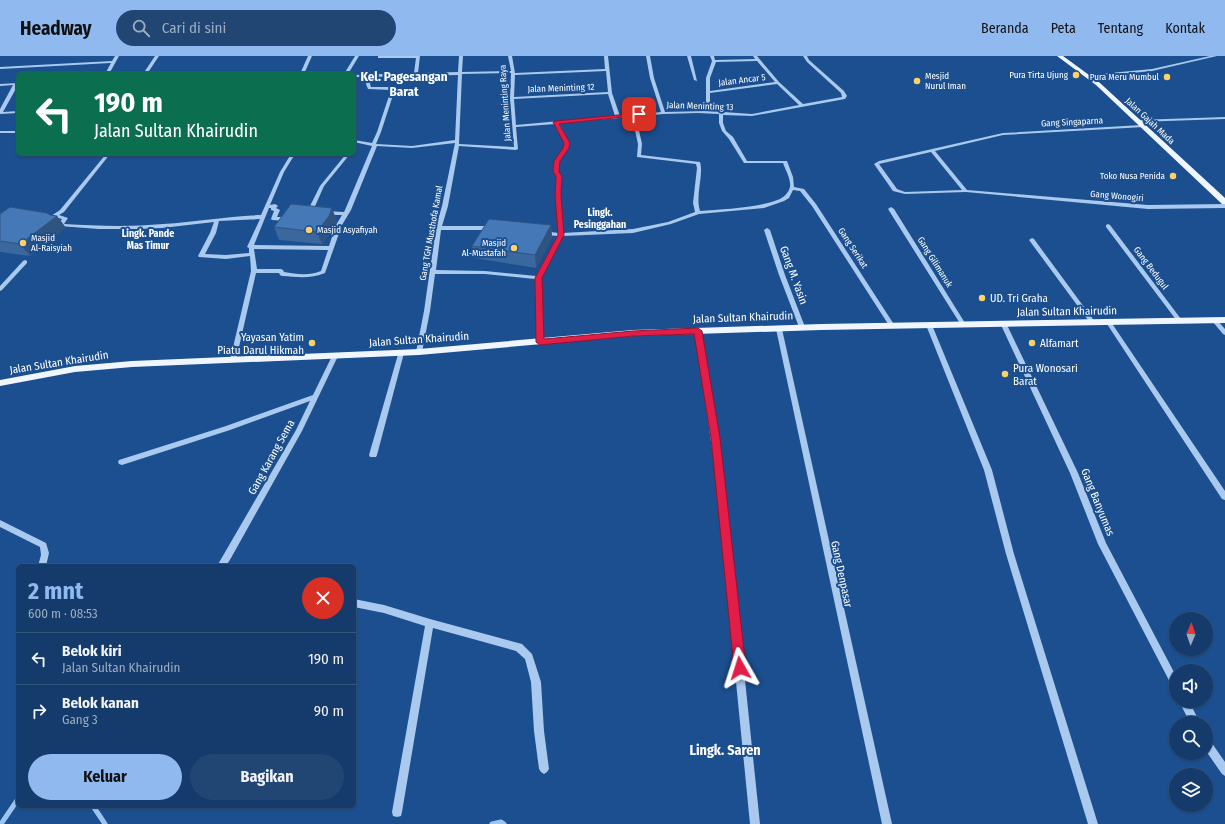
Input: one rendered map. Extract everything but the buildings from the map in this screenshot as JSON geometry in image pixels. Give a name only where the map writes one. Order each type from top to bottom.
[{"type":"main road","name":"Jalan Gajah Mada","points":[[1060,56],[1089,76],[1225,202]]},
{"type":"main road","name":"Jalan Sultan Khairudin","points":[[0,383],[75,369],[105,366],[419,352],[633,333],[802,327],[963,324],[1004,325],[1225,320]]},
{"type":"street","points":[[108,72],[117,56]]},
{"type":"street","points":[[146,72],[158,56]]},
{"type":"street","points":[[303,72],[310,56]]},
{"type":"street","points":[[347,72],[357,56]]},
{"type":"street","points":[[379,57],[418,56],[416,76]]},
{"type":"street","name":"Gang TGH Musthofa Kamal","points":[[419,352],[424,329],[439,228],[457,143],[461,56]]},
{"type":"street","name":"Jalan Meninting Raya","points":[[457,143],[516,149],[512,98],[513,73],[510,56]]},
{"type":"street","points":[[606,56],[610,93],[618,116]]},
{"type":"street","points":[[648,56],[652,78],[664,113]]},
{"type":"street","points":[[689,56],[696,80]]},
{"type":"street","points":[[708,113],[708,78],[714,61],[712,56]]},
{"type":"street","name":"Jalan Meninting 13","points":[[515,126],[664,113],[708,113],[737,116],[759,114],[844,98],[845,96],[843,92],[808,61],[805,56]]},
{"type":"street","points":[[1089,76],[1163,68],[1216,56]]},
{"type":"street","name":"Jalan Ancar 5","points":[[714,61],[756,58],[778,83],[801,105]]},
{"type":"street","points":[[0,68],[114,62]]},
{"type":"street","points":[[356,76],[416,76],[607,70]]},
{"type":"street","points":[[254,271],[281,271],[282,274],[317,274],[323,271],[331,248],[378,136],[393,89],[369,88],[368,84],[370,76]]},
{"type":"street","name":"Jalan Ancar 5","points":[[708,92],[778,83]]},
{"type":"street","points":[[0,85],[16,84]]},
{"type":"street","points":[[0,113],[16,86]]},
{"type":"street","name":"Jalan Meninting 12","points":[[512,98],[610,93]]},
{"type":"street","points":[[0,113],[16,112]]},
{"type":"street","points":[[535,232],[561,235],[633,232],[698,214],[764,206],[787,197],[792,188],[791,177],[785,162],[746,162],[732,138],[724,131],[721,123],[721,114]]},
{"type":"street","points":[[634,115],[640,144],[639,156],[698,163],[699,168],[695,203],[698,214]]},
{"type":"street","points":[[1136,121],[1225,118]]},
{"type":"street","points":[[540,342],[538,278],[561,235],[558,195],[559,176],[556,172],[557,161],[566,148],[567,143],[556,122]]},
{"type":"street","name":"Gang Singaparna","points":[[932,150],[1003,134],[1142,126]]},
{"type":"street","points":[[0,132],[16,132]]},
{"type":"street","points":[[356,141],[374,145],[412,147],[457,143]]},
{"type":"street","points":[[932,150],[966,191]]},
{"type":"street","name":"Gang Wonogiri","points":[[932,150],[879,162],[876,164],[895,190],[905,193],[966,191],[1148,207],[1225,206]]},
{"type":"street","points":[[106,156],[62,211],[54,216],[65,218],[61,225],[122,228],[164,226],[262,217]]},
{"type":"street","points":[[234,360],[254,271],[250,246],[282,172],[292,156]]},
{"type":"street","points":[[310,212],[322,186],[346,156]]},
{"type":"street","name":"Gang Serikat","points":[[792,188],[802,190],[814,205],[892,326]]},
{"type":"street","points":[[267,207],[275,206],[273,209],[277,210],[274,219],[288,219],[294,212]]},
{"type":"street","name":"Gang Gilimanuk","points":[[891,209],[963,324]]},
{"type":"street","points":[[303,211],[345,214]]},
{"type":"street","points":[[217,220],[213,233],[200,256],[226,257],[251,254]]},
{"type":"street","name":"Gang Bedugul","points":[[1108,226],[1179,320]]},
{"type":"street","points":[[439,228],[501,229]]},
{"type":"street","name":"Gang M. Yasin","points":[[767,230],[802,327]]},
{"type":"street","points":[[1032,240],[1093,323]]},
{"type":"street","points":[[250,246],[331,248]]},
{"type":"street","points":[[0,289],[25,262]]},
{"type":"street","points":[[432,272],[461,270],[492,272],[538,278]]},
{"type":"street","points":[[1214,320],[1225,333]]},
{"type":"street","points":[[1109,323],[1225,497]]},
{"type":"street","points":[[929,325],[988,470],[1010,554],[1094,824]]},
{"type":"street","name":"Gang Banyumas","points":[[1004,325],[1074,473],[1102,544],[1169,672]]},
{"type":"street","name":"Gang Denpasar","points":[[779,328],[887,824]]},
{"type":"street","points":[[698,331],[719,469],[755,824]]},
{"type":"street","points":[[373,454],[401,353]]},
{"type":"street","name":"Gang Karang Sema","points":[[222,564],[299,431],[335,356]]},
{"type":"street","points":[[122,462],[228,428],[316,397]]},
{"type":"street","points":[[0,522],[43,545],[46,549],[46,554],[43,564]]},
{"type":"street","points":[[356,603],[384,609],[430,623],[519,646],[529,658],[536,682],[539,731],[544,769]]},
{"type":"street","points":[[397,812],[430,623]]},
{"type":"street","points":[[1213,753],[1225,771]]},
{"type":"waterway","points":[[1,824],[16,802]]},
{"type":"waterway","points":[[94,808],[105,824]]},
{"type":"waterway","points":[[492,824],[501,822],[504,824]]},
{"type":"place","name":"Pura Tirta Ujung","points":[[1076,75]]},
{"type":"place","name":"Pura Meru Mumbul","points":[[1167,77]]},
{"type":"place","name":"Mesjid Nurul Iman","points":[[917,81]]},
{"type":"place","name":"Toko Nusa Penida","points":[[1173,176]]},
{"type":"place","name":"Masjid Asyafiyah","points":[[309,230]]},
{"type":"place","name":"Masjid Al-Raisyiah","points":[[23,243]]},
{"type":"place","name":"Masjid Al-Mustafah","points":[[514,248]]},
{"type":"place","name":"UD. Tri Graha","points":[[982,298]]},
{"type":"place","name":"Yayasan Yatim Piatu Darul Hikmah","points":[[312,343]]},
{"type":"place","name":"Alfamart","points":[[1032,343]]},
{"type":"place","name":"Pura Wonosari Barat","points":[[1005,374]]},
{"type":"district","name":"Kel. Pagesangan Barat","points":[[404,84]]},
{"type":"district","name":"Lingk. Pesinggahan","points":[[600,218]]},
{"type":"district","name":"Lingk. Pande Mas Timur","points":[[148,238]]},
{"type":"district","name":"Lingk. Saren","points":[[725,750]]},
{"type":"route","points":[[639,114],[556,122],[567,143],[566,148],[557,161],[556,172],[559,176],[558,195],[561,235],[538,278],[540,342],[633,333],[698,331],[719,469],[740,668]]}]
